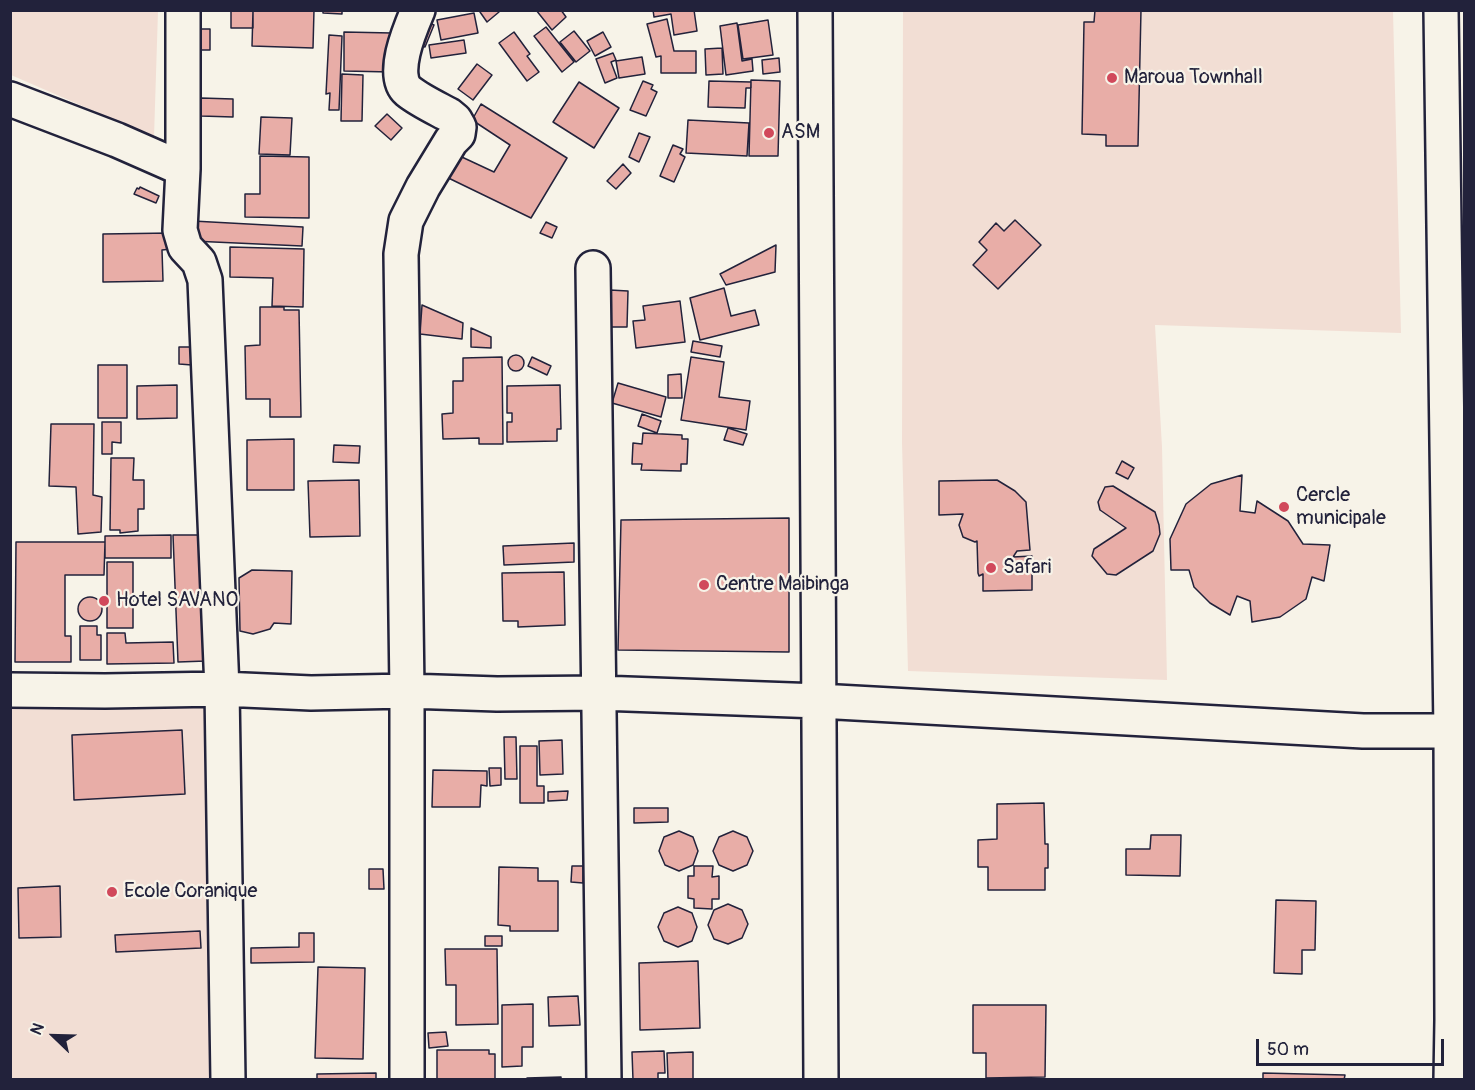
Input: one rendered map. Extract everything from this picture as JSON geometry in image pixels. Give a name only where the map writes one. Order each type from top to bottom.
[{"type":"street","points":[[183,10],[183,169],[180,230],[184,247],[199,262],[205,280],[222,689],[228,1080]]},
{"type":"street","points":[[407,1080],[407,691],[401,254],[406,221],[423,187],[451,141],[458,134],[459,127],[455,120],[408,91],[402,84],[403,56],[418,10]]},
{"type":"street","points":[[815,10],[821,1080]]},
{"type":"street","points":[[1442,10],[1458,731],[1450,1080]]},
{"type":"street","points":[[10,99],[183,169]]},
{"type":"street","points":[[593,268],[604,1080]]},
{"type":"street","points":[[10,690],[105,692],[222,689],[311,693],[407,691],[600,693],[819,701],[1363,731],[1458,731]]},
{"type":"shaded area","points":[[11,10],[158,11],[154,137],[11,75]]},
{"type":"shaded area","points":[[903,11],[1393,11],[1401,333],[1155,325],[1162,447],[1167,680],[908,671],[902,443]]},
{"type":"shaded area","name":"Ecole Coranique","points":[[210,701],[216,1079],[11,1079],[10,705]]},
{"type":"building","points":[[231,10],[253,10],[253,28],[231,28]]},
{"type":"building","points":[[253,10],[314,10],[313,48],[252,46]]},
{"type":"building","points":[[323,10],[342,10],[342,14],[323,13]]},
{"type":"building","points":[[498,10],[499,12],[487,22],[480,12]]},
{"type":"building","points":[[536,10],[561,10],[566,17],[552,30]]},
{"type":"building","points":[[653,10],[694,10],[697,31],[674,35],[671,14],[654,17]]},
{"type":"building","name":"Maroua Townhall","points":[[1095,10],[1141,10],[1138,146],[1106,146],[1106,135],[1082,134],[1084,22],[1094,22]]},
{"type":"building","points":[[474,13],[478,33],[441,40],[437,20]]},
{"type":"building","points":[[418,19],[434,25],[425,47],[409,40]]},
{"type":"building","points":[[667,19],[674,51],[696,51],[696,73],[661,73],[661,56],[656,57],[647,24]]},
{"type":"building","points":[[768,20],[773,55],[743,59],[738,25]]},
{"type":"building","points":[[737,23],[742,61],[752,59],[753,71],[726,75],[720,26]]},
{"type":"building","points":[[546,27],[574,62],[562,72],[534,36]]},
{"type":"building","points":[[195,29],[210,29],[210,50],[196,50]]},
{"type":"building","points":[[574,31],[590,51],[576,62],[560,42]]},
{"type":"building","points":[[344,32],[392,33],[391,72],[344,71]]},
{"type":"building","points":[[514,32],[530,54],[527,56],[539,72],[527,81],[499,43]]},
{"type":"building","points":[[603,32],[611,47],[595,56],[587,41]]},
{"type":"building","points":[[329,35],[342,36],[339,110],[329,110],[330,93],[326,94]]},
{"type":"building","points":[[464,40],[466,53],[431,58],[429,45]]},
{"type":"building","points":[[722,48],[723,74],[706,75],[705,49]]},
{"type":"building","points":[[613,53],[616,60],[611,62],[617,78],[605,83],[596,59]]},
{"type":"building","points":[[642,57],[645,74],[619,78],[616,61]]},
{"type":"building","points":[[779,58],[780,72],[763,74],[762,60]]},
{"type":"building","points":[[477,64],[492,75],[473,100],[458,89]]},
{"type":"building","points":[[342,74],[363,75],[362,121],[341,121]]},
{"type":"building","points":[[751,80],[780,81],[778,156],[749,156]]},
{"type":"building","points":[[643,81],[653,85],[651,89],[657,92],[646,116],[630,110]]},
{"type":"building","points":[[709,81],[751,82],[751,88],[746,88],[745,108],[708,107]]},
{"type":"building","points":[[579,82],[619,108],[594,148],[553,122]]},
{"type":"building","points":[[201,98],[233,99],[233,117],[201,116]]},
{"type":"building","points":[[481,104],[567,158],[531,218],[436,172],[449,151],[494,172],[510,145],[472,120]]},
{"type":"building","points":[[387,114],[402,128],[391,140],[375,126]]},
{"type":"building","points":[[261,117],[292,118],[290,155],[259,154]]},
{"type":"building","points":[[688,120],[749,123],[747,156],[686,153]]},
{"type":"building","points":[[639,133],[650,137],[639,162],[629,157]]},
{"type":"building","points":[[673,145],[683,149],[680,154],[685,157],[674,182],[660,176]]},
{"type":"building","points":[[260,156],[309,157],[309,218],[245,217],[245,194],[260,194]]},
{"type":"building","points":[[623,164],[631,173],[616,189],[607,181]]},
{"type":"building","points":[[140,187],[159,196],[156,203],[134,194]]},
{"type":"building","points":[[1015,220],[1041,245],[998,289],[973,265],[987,250],[979,242],[996,223],[1004,231]]},
{"type":"building","points":[[193,221],[303,227],[302,246],[192,241]]},
{"type":"building","points":[[546,222],[557,227],[552,238],[540,233]]},
{"type":"building","points":[[171,233],[171,249],[162,250],[163,281],[103,282],[103,234]]},
{"type":"building","points":[[776,245],[775,272],[726,285],[720,274]]},
{"type":"building","points":[[230,247],[304,249],[303,307],[272,306],[273,278],[230,277]]},
{"type":"building","points":[[724,288],[731,316],[755,310],[759,325],[700,340],[690,298]]},
{"type":"building","points":[[610,290],[628,291],[627,327],[609,327]]},
{"type":"building","points":[[680,301],[685,342],[636,348],[633,321],[645,320],[643,306]]},
{"type":"building","points":[[422,305],[463,323],[462,339],[420,334]]},
{"type":"building","points":[[260,307],[284,307],[284,310],[299,310],[301,417],[270,417],[270,399],[246,399],[245,346],[260,345]]},
{"type":"building","points":[[471,328],[491,337],[491,348],[471,347]]},
{"type":"building","points":[[693,341],[722,346],[720,357],[691,352]]},
{"type":"building","points":[[179,347],[192,347],[192,365],[179,364]]},
{"type":"building","points":[[513,355],[519,355],[524,363],[522,369],[513,371],[508,366],[508,360]]},
{"type":"building","points":[[502,357],[503,444],[479,444],[479,438],[443,439],[442,414],[453,413],[453,381],[463,381],[463,358]]},
{"type":"building","points":[[532,357],[551,366],[547,375],[528,366]]},
{"type":"building","points":[[691,357],[724,362],[719,397],[750,401],[746,430],[681,420]]},
{"type":"building","points":[[98,365],[127,365],[127,418],[98,418]]},
{"type":"building","points":[[681,374],[682,398],[668,398],[668,375]]},
{"type":"building","points":[[618,383],[666,397],[661,417],[612,403]]},
{"type":"building","points":[[177,385],[177,418],[137,419],[137,386]]},
{"type":"building","points":[[560,385],[561,429],[557,429],[557,441],[507,442],[507,422],[512,422],[512,413],[507,413],[507,386]]},
{"type":"building","points":[[642,414],[661,421],[657,433],[638,426]]},
{"type":"building","points":[[102,422],[121,422],[121,443],[112,442],[112,454],[102,454]]},
{"type":"building","points":[[51,424],[94,424],[93,495],[102,497],[101,532],[78,534],[76,487],[49,486]]},
{"type":"building","points":[[728,428],[747,434],[743,445],[724,440]]},
{"type":"building","points":[[643,433],[682,435],[682,439],[688,439],[687,464],[681,464],[681,471],[641,470],[642,464],[632,464],[633,443],[642,444]]},
{"type":"building","points":[[294,439],[294,490],[247,490],[247,440]]},
{"type":"building","points":[[334,445],[360,446],[359,463],[333,462]]},
{"type":"building","points":[[111,458],[134,458],[133,480],[144,480],[144,509],[138,509],[138,531],[120,533],[120,530],[110,530]]},
{"type":"building","points":[[1122,461],[1134,468],[1128,479],[1116,473]]},
{"type":"building","points":[[1242,475],[1240,511],[1255,513],[1257,501],[1288,521],[1303,544],[1330,545],[1324,581],[1312,577],[1306,599],[1280,617],[1252,622],[1250,601],[1237,596],[1230,615],[1210,603],[1194,587],[1189,570],[1171,570],[1170,539],[1186,504],[1211,484]]},
{"type":"building","points":[[359,480],[360,536],[310,537],[308,481]]},
{"type":"building","points":[[997,480],[1015,491],[1026,502],[1030,550],[1017,551],[1013,557],[1032,556],[1032,590],[983,591],[983,574],[979,576],[978,573],[977,541],[963,537],[959,525],[963,514],[939,515],[939,481]]},
{"type":"building","points":[[1113,486],[1155,512],[1160,534],[1153,551],[1116,575],[1107,574],[1092,556],[1094,549],[1126,528],[1100,510],[1098,502],[1105,487]]},
{"type":"building","name":"Centre Maibinga","points":[[789,518],[789,652],[618,650],[621,520]]},
{"type":"building","points":[[171,535],[171,558],[105,558],[105,536]]},
{"type":"building","points":[[173,535],[200,535],[206,661],[178,662]]},
{"type":"building","points":[[16,542],[105,542],[104,575],[65,575],[65,636],[71,636],[71,662],[15,662]]},
{"type":"building","points":[[574,543],[574,562],[504,565],[503,546]]},
{"type":"building","points":[[107,562],[133,562],[133,628],[107,628]]},
{"type":"building","points":[[252,570],[292,571],[291,624],[274,623],[270,629],[253,634],[240,631],[239,578]]},
{"type":"building","points":[[564,572],[565,625],[518,627],[518,621],[503,621],[502,573]]},
{"type":"building","points":[[90,597],[99,600],[102,609],[99,618],[90,621],[81,618],[78,609],[81,600]]},
{"type":"building","points":[[80,626],[97,626],[97,635],[101,635],[101,660],[80,660]]},
{"type":"building","points":[[107,633],[125,633],[126,643],[173,642],[174,663],[107,664]]},
{"type":"building","points":[[182,730],[185,794],[74,800],[72,735]]},
{"type":"building","points":[[504,737],[516,737],[517,779],[505,779]]},
{"type":"building","points":[[562,740],[563,774],[540,775],[539,741]]},
{"type":"building","points":[[520,746],[537,746],[537,786],[544,786],[544,803],[520,803]]},
{"type":"building","points":[[489,768],[501,768],[501,785],[490,786]]},
{"type":"building","points":[[433,770],[487,771],[487,786],[481,785],[480,807],[432,807]]},
{"type":"building","points":[[568,791],[567,800],[548,801],[548,792]]},
{"type":"building","points":[[1044,803],[1045,844],[1048,844],[1045,890],[988,890],[988,867],[978,867],[978,840],[997,839],[997,804]]},
{"type":"building","points":[[634,808],[668,808],[668,822],[634,823]]},
{"type":"building","points":[[679,831],[693,837],[698,851],[693,865],[679,871],[665,865],[659,851],[664,837]]},
{"type":"building","points":[[733,831],[747,837],[753,851],[747,865],[733,871],[719,865],[713,851],[719,837]]},
{"type":"building","points":[[1151,835],[1181,835],[1180,876],[1126,875],[1126,849],[1150,849]]},
{"type":"building","points":[[572,866],[583,866],[583,883],[571,882]]},
{"type":"building","points":[[694,866],[713,866],[712,877],[719,876],[719,899],[712,899],[712,909],[694,908],[694,899],[688,898],[688,876],[694,876]]},
{"type":"building","points":[[499,867],[538,868],[538,881],[558,881],[558,931],[510,931],[510,926],[498,925]]},
{"type":"building","points":[[369,869],[383,869],[384,889],[369,889]]},
{"type":"building","points":[[60,886],[61,937],[19,938],[18,888]]},
{"type":"building","points":[[1276,900],[1316,901],[1315,950],[1302,950],[1302,974],[1274,973]]},
{"type":"building","points":[[728,904],[742,910],[748,924],[742,938],[728,944],[714,939],[708,925],[714,910]]},
{"type":"building","points":[[678,907],[692,913],[697,927],[692,941],[678,947],[664,941],[658,927],[664,913]]},
{"type":"building","points":[[200,931],[201,948],[116,952],[115,935]]},
{"type":"building","points":[[299,933],[314,933],[314,962],[251,963],[251,948],[299,947]]},
{"type":"building","points":[[485,936],[502,936],[502,946],[485,946]]},
{"type":"building","points":[[445,949],[497,949],[498,1024],[456,1025],[456,985],[446,985]]},
{"type":"building","points":[[698,961],[700,1028],[640,1030],[639,963]]},
{"type":"building","points":[[318,967],[365,968],[363,1059],[315,1058]]},
{"type":"building","points":[[578,996],[580,1025],[549,1026],[548,997]]},
{"type":"building","points":[[533,1004],[533,1047],[522,1047],[522,1066],[502,1067],[502,1005]]},
{"type":"building","points":[[973,1005],[1046,1005],[1045,1077],[986,1078],[986,1053],[973,1053]]},
{"type":"building","points":[[446,1032],[448,1046],[429,1048],[428,1033]]},
{"type":"building","points":[[437,1050],[489,1050],[489,1054],[495,1054],[495,1080],[437,1080]]},
{"type":"building","points":[[664,1051],[665,1073],[658,1073],[658,1080],[633,1080],[632,1052]]},
{"type":"building","points":[[693,1052],[693,1080],[668,1080],[667,1053]]},
{"type":"building","points":[[376,1073],[376,1080],[317,1080],[317,1074]]},
{"type":"building","points":[[1263,1073],[1345,1075],[1344,1080],[1263,1080]]},
{"type":"building","points":[[561,1077],[561,1080],[527,1080],[527,1078]]},
{"type":"place","name":"Maroua Townhall","points":[[1112,78]]},
{"type":"place","name":"ASM","points":[[769,133]]},
{"type":"place","name":"Cercle municipale","points":[[1284,507]]},
{"type":"place","name":"Safari","points":[[991,568]]},
{"type":"place","name":"Centre Maibinga","points":[[704,585]]},
{"type":"place","name":"Hotel SAVANO","points":[[104,601]]},
{"type":"place","name":"Ecole Coranique","points":[[112,892]]}]
